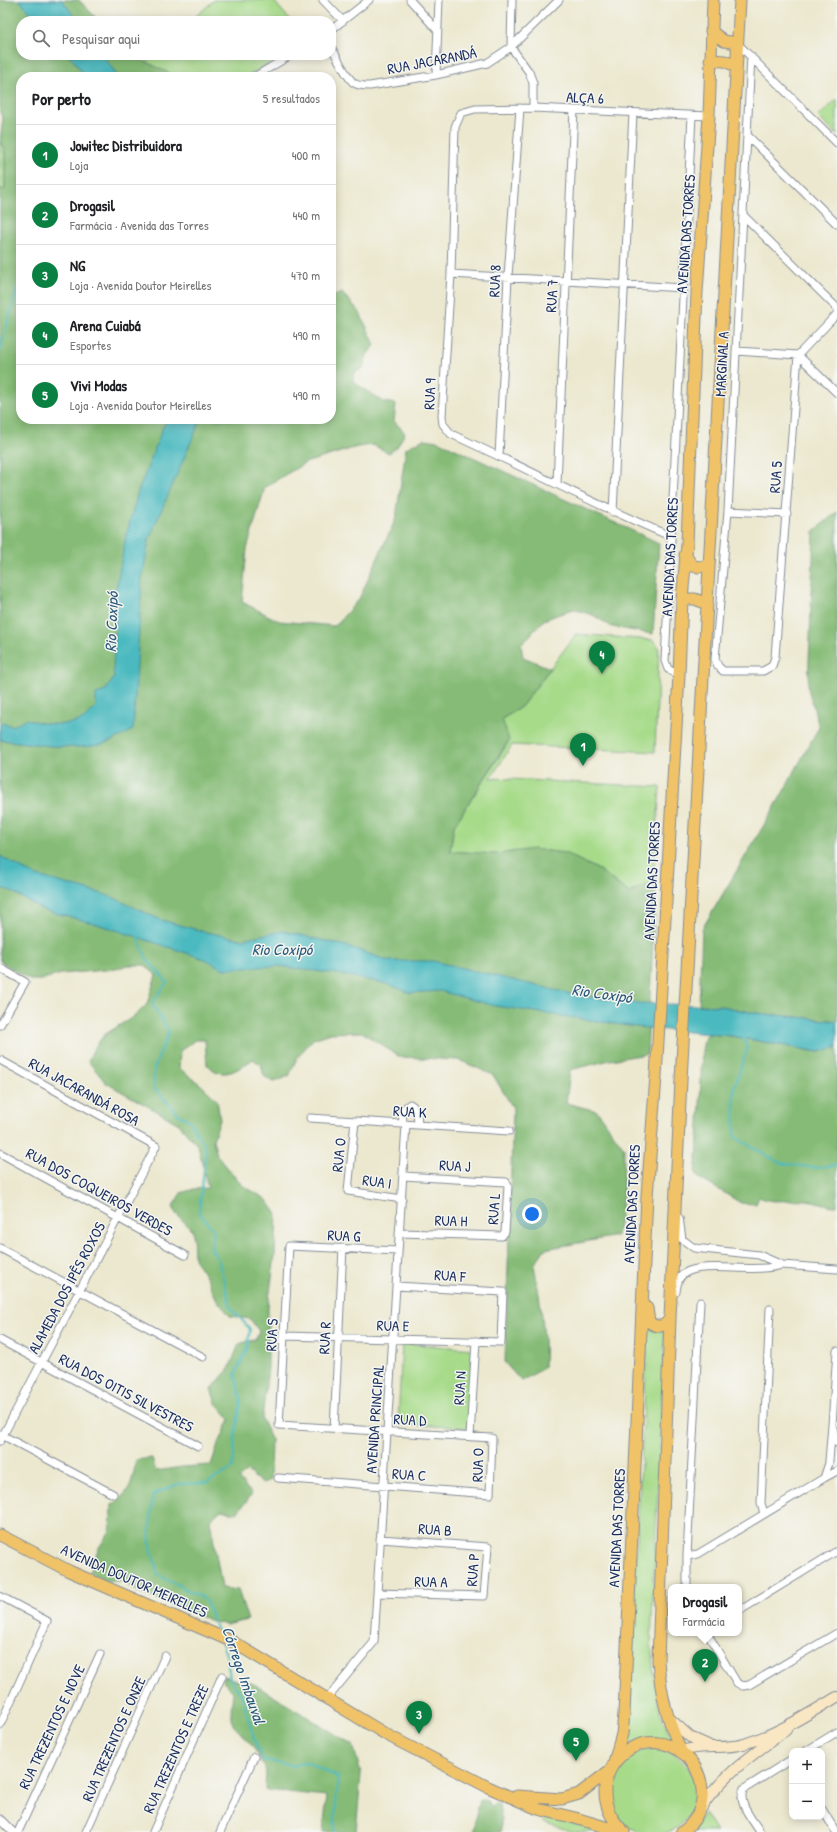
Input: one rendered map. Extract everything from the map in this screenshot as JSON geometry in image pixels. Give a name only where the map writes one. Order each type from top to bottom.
[{"type":"main road","name":"AVENIDA DAS TORRES","points":[[623,1832],[615,1823],[608,1811],[604,1798],[605,1784],[622,1734],[624,1714],[647,1196],[656,1076],[679,675],[697,292],[709,116],[713,0]]},
{"type":"main road","points":[[685,1831],[696,1817],[702,1799],[701,1781],[697,1770],[690,1760],[681,1752],[666,1714],[660,1689],[658,1661],[670,1318],[681,1080],[735,66],[740,0]]},
{"type":"main road","points":[[711,31],[724,40],[737,43]]},
{"type":"main road","points":[[710,60],[725,61],[735,66]]},
{"type":"main road","points":[[685,555],[693,566],[699,567],[709,565]]},
{"type":"main road","points":[[682,599],[696,599],[707,604]]},
{"type":"main road","points":[[647,1196],[650,1244],[647,1313],[649,1322],[655,1326],[662,1327],[666,1325],[670,1318]]},
{"type":"main road","name":"AVENIDA DOUTOR MEIRELLES","points":[[0,1535],[69,1571],[233,1642],[387,1735],[469,1777],[538,1809],[623,1832]]},
{"type":"main road","name":"AVENIDA DOUTOR MEIRELLES","points":[[507,1794],[533,1798],[562,1799],[579,1794],[612,1766],[623,1754],[633,1747],[658,1743],[670,1746],[681,1752]]},
{"type":"street","points":[[323,0],[343,21]]},
{"type":"street","points":[[336,26],[369,0]]},
{"type":"street","points":[[410,0],[437,30]]},
{"type":"street","points":[[436,75],[439,0]]},
{"type":"street","points":[[512,0],[511,47],[529,72],[533,83],[533,108]]},
{"type":"street","name":"RUA JACARANDÁ","points":[[336,55],[354,83],[362,86],[436,75],[487,63],[511,47],[559,0]]},
{"type":"street","points":[[737,43],[837,143]]},
{"type":"street","name":"MARGINAL A","points":[[751,56],[728,511],[715,659],[718,666],[723,670],[763,672],[772,666],[775,656]]},
{"type":"street","points":[[262,72],[283,60]]},
{"type":"street","name":"RUA 8","points":[[499,456],[508,277],[520,108]]},
{"type":"street","name":"ALÇA 6","points":[[461,113],[475,109],[533,108],[709,116]]},
{"type":"street","name":"RUA 7","points":[[557,483],[574,110]]},
{"type":"street","points":[[613,512],[633,112]]},
{"type":"street","name":"RUA 9","points":[[461,113],[455,127],[451,274],[442,416],[443,424],[450,434],[557,483],[613,512],[670,536]]},
{"type":"street","points":[[679,675],[668,669],[665,661],[692,115]]},
{"type":"street","points":[[747,135],[837,224]]},
{"type":"street","points":[[743,214],[837,308]]},
{"type":"street","points":[[451,274],[683,288]]},
{"type":"street","points":[[798,355],[837,314]]},
{"type":"street","points":[[736,351],[798,355],[837,393]]},
{"type":"street","name":"RUA 5","points":[[775,656],[798,355]]},
{"type":"street","points":[[728,511],[786,514]]},
{"type":"street","points":[[0,968],[25,982],[0,1025]]},
{"type":"street","name":"RUA JACARANDÁ ROSA","points":[[0,1060],[156,1146]]},
{"type":"street","name":"AVENIDA PRINCIPAL","points":[[327,1699],[374,1642],[402,1199],[404,1124],[402,1110],[410,1104],[415,1107],[417,1111],[418,1125]]},
{"type":"street","name":"RUA K","points":[[310,1118],[509,1131]]},
{"type":"street","name":"RUA O","points":[[348,1191],[355,1121]]},
{"type":"street","name":"ALAMEDA DOS IPÊS ROXOS","points":[[1,1437],[81,1291],[156,1146]]},
{"type":"street","name":"RUA DOS COQUEIROS VERDES","points":[[0,1153],[119,1217],[185,1255]]},
{"type":"street","name":"RUA J","points":[[403,1176],[506,1182]]},
{"type":"street","name":"RUA L","points":[[502,1236],[505,1232],[508,1186],[506,1182]]},
{"type":"street","points":[[676,1190],[680,1234],[682,1239],[691,1247],[759,1254],[782,1265],[837,1268]]},
{"type":"street","name":"RUA I","points":[[348,1191],[402,1199]]},
{"type":"street","name":"RUA H","points":[[399,1233],[502,1236]]},
{"type":"street","name":"RUA G","points":[[289,1246],[398,1251]]},
{"type":"street","name":"RUA S","points":[[279,1425],[289,1246]]},
{"type":"street","points":[[0,1248],[203,1357]]},
{"type":"street","name":"RUA R","points":[[334,1428],[343,1248]]},
{"type":"street","points":[[670,1318],[675,1306],[677,1283],[685,1273],[705,1269],[771,1269],[782,1265]]},
{"type":"street","name":"RUA F","points":[[396,1286],[503,1292],[501,1342]]},
{"type":"street","points":[[686,1584],[700,1302]]},
{"type":"street","points":[[764,1514],[761,1503],[770,1309]]},
{"type":"street","name":"RUA E","points":[[285,1336],[501,1342]]},
{"type":"street","name":"RUA DOS OITIS SILVESTRES","points":[[0,1340],[198,1446]]},
{"type":"street","name":"RUA N","points":[[470,1436],[476,1341]]},
{"type":"street","points":[[687,1556],[698,1554],[837,1471],[833,1469],[829,1462],[837,1351]]},
{"type":"street","name":"RUA D","points":[[279,1425],[492,1438]]},
{"type":"street","points":[[832,1425],[837,1443]]},
{"type":"street","points":[[1,1437],[113,1494]]},
{"type":"street","name":"RUA O","points":[[490,1494],[492,1438]]},
{"type":"street","points":[[824,1478],[832,1456],[837,1454]]},
{"type":"street","name":"RUA C","points":[[278,1478],[490,1494]]},
{"type":"street","name":"RUA B","points":[[380,1538],[488,1547]]},
{"type":"street","name":"RUA P","points":[[484,1596],[488,1547]]},
{"type":"street","points":[[742,1609],[837,1551]]},
{"type":"street","name":"RUA A","points":[[377,1593],[484,1596]]},
{"type":"street","points":[[0,1596],[47,1621],[0,1725]]},
{"type":"street","points":[[708,1636],[737,1683],[743,1686],[749,1685],[837,1633]]},
{"type":"street","name":"RUA TREZENTOS E NOVE","points":[[18,1832],[100,1654]]},
{"type":"street","name":"RUA TREZENTOS E ONZE","points":[[86,1832],[165,1656]]},
{"type":"street","name":"RUA TREZENTOS E TREZE","points":[[153,1832],[222,1676]]},
{"type":"street","points":[[681,1752],[692,1748],[710,1746],[724,1747],[743,1744],[806,1715],[837,1697]]},
{"type":"street","points":[[666,1714],[690,1737],[710,1746]]},
{"type":"street","points":[[696,1817],[708,1797],[727,1776],[747,1759],[806,1715]]},
{"type":"street","points":[[811,1748],[837,1732]]},
{"type":"street","points":[[220,1832],[254,1757]]},
{"type":"street","points":[[760,1832],[743,1805],[741,1793],[744,1789],[789,1761]]},
{"type":"street","points":[[825,1814],[836,1832]]},
{"type":"street","points":[[0,1819],[14,1832]]},
{"type":"green space","points":[[0,0],[79,0],[94,16],[16,16],[16,60],[142,60],[167,72],[16,72],[16,424],[336,424],[336,295],[342,293],[359,311],[375,345],[367,355],[363,368],[354,373],[353,382],[384,402],[396,404],[394,421],[405,433],[397,447],[389,453],[373,445],[357,447],[305,463],[265,487],[247,549],[242,602],[279,621],[335,626],[359,599],[396,518],[406,448],[424,439],[438,441],[659,543],[653,634],[612,627],[593,615],[573,609],[544,620],[521,645],[523,657],[550,668],[521,707],[502,719],[509,740],[454,826],[450,851],[496,854],[533,849],[565,853],[599,870],[629,893],[656,880],[647,1054],[610,1060],[570,1070],[566,1103],[597,1111],[624,1148],[623,1195],[617,1236],[545,1249],[534,1265],[543,1329],[544,1368],[521,1381],[505,1363],[513,1108],[493,1075],[459,1060],[400,1057],[362,1032],[331,1033],[313,1039],[297,1058],[289,1076],[273,1082],[264,1076],[261,1065],[253,1059],[236,1070],[230,1072],[225,1073],[213,1070],[207,1065],[205,1040],[195,1040],[180,1051],[179,1068],[200,1084],[217,1100],[220,1119],[213,1140],[217,1155],[242,1185],[266,1199],[277,1214],[275,1256],[268,1306],[268,1368],[262,1419],[271,1439],[270,1480],[263,1484],[247,1471],[239,1479],[252,1494],[237,1513],[221,1510],[210,1520],[222,1588],[238,1590],[248,1620],[226,1625],[138,1592],[123,1581],[107,1581],[90,1573],[98,1549],[110,1531],[111,1506],[123,1496],[130,1486],[136,1460],[152,1458],[156,1471],[211,1465],[230,1419],[216,1403],[211,1389],[229,1369],[239,1344],[256,1339],[259,1331],[250,1319],[230,1316],[217,1300],[206,1276],[194,1259],[193,1231],[176,1214],[173,1206],[181,1193],[194,1189],[208,1188],[198,1146],[179,1124],[106,1083],[88,1061],[94,1048],[104,1035],[136,1015],[147,1004],[156,975],[145,965],[128,965],[116,969],[61,974],[41,980],[30,980],[0,961],[0,190],[5,189],[5,151],[0,141],[3,118],[0,112]]},
{"type":"green space","points":[[214,0],[273,0],[287,16],[196,16]]},
{"type":"green space","points":[[149,60],[275,60],[255,72],[135,72]]},
{"type":"green space","points":[[837,99],[837,135],[818,117]]},
{"type":"green space","points":[[0,141],[5,151],[5,189],[0,190]]},
{"type":"green space","points":[[837,512],[837,1021],[755,1013],[721,1006],[699,1005],[702,929],[780,798],[819,727],[808,688],[814,531]]},
{"type":"green space","points":[[576,634],[653,640],[659,647],[655,752],[512,745],[491,778],[660,787],[654,868],[656,880],[629,893],[599,870],[583,862],[450,851],[454,826],[508,743],[502,719],[521,707]]},
{"type":"green space","points":[[708,1034],[731,1036],[818,1052],[837,1047],[837,1206],[806,1200],[771,1201],[759,1197],[756,1204],[741,1203],[699,1178],[695,1171],[697,1158],[702,1051],[704,1040]]},
{"type":"green space","points":[[648,1326],[660,1331],[665,1331],[651,1641],[654,1678],[659,1705],[662,1717],[673,1740],[650,1739],[624,1745],[628,1717]]},
{"type":"green space","points":[[402,1343],[472,1349],[469,1428],[398,1424]]},
{"type":"green space","points":[[225,1676],[238,1681],[247,1680],[353,1745],[361,1774],[356,1832],[323,1832],[327,1796],[265,1790],[266,1771],[253,1746],[233,1725],[231,1710],[233,1692],[222,1681],[223,1677]]},
{"type":"green space","points":[[645,1749],[661,1749],[677,1756],[684,1761],[689,1768],[696,1784],[696,1800],[689,1816],[684,1823],[667,1833],[639,1833],[629,1828],[622,1823],[617,1816],[610,1800],[610,1784],[617,1768],[622,1761],[629,1756]]},
{"type":"green space","points":[[480,1800],[486,1800],[493,1807],[498,1800],[501,1817],[501,1832],[474,1832],[475,1818]]},
{"type":"green space","points":[[704,1813],[716,1832],[692,1832]]},
{"type":"green space","points":[[553,1818],[602,1832],[573,1832],[543,1822],[546,1819]]},
{"type":"water","points":[[19,0],[62,0],[74,16],[33,16]]},
{"type":"water","points":[[73,60],[106,60],[115,72],[82,72]]},
{"type":"water","name":"Rio Coxipó","points":[[165,424],[199,424],[149,539],[142,580],[133,730],[108,742],[87,747],[62,747],[0,740],[0,723],[13,726],[26,719],[46,723],[66,724],[84,719],[96,707],[96,694],[105,691],[114,678],[113,667],[116,625],[115,595],[126,536],[138,492]]},
{"type":"water","name":"Rio Coxipó","points":[[0,856],[34,875],[110,896],[161,920],[206,932],[241,939],[283,931],[347,946],[389,961],[433,961],[580,996],[638,1003],[721,1006],[755,1013],[837,1021],[837,1047],[819,1052],[731,1036],[636,1027],[495,1006],[440,991],[410,993],[388,984],[338,974],[278,966],[224,969],[205,959],[97,924],[43,910],[11,891],[0,888]]},
{"type":"waterway","points":[[0,351],[16,292]]},
{"type":"waterway","name":"Córrego Imbauval","points":[[138,936],[146,958],[167,982],[152,1004],[169,1031],[154,1068],[154,1088],[179,1115],[189,1120],[206,1149],[199,1212],[214,1231],[211,1249],[218,1259],[231,1308],[250,1329],[247,1349],[235,1375],[241,1400],[235,1438],[233,1468],[207,1483],[178,1484],[153,1495],[149,1538],[158,1575],[205,1599],[217,1631]]},
{"type":"waterway","points":[[744,1038],[747,1049],[734,1089],[735,1137],[780,1163],[815,1168],[837,1165]]},
{"type":"waterway","name":"Córrego Imbauval","points":[[221,1641],[227,1657],[230,1679],[242,1696],[254,1739],[263,1760],[291,1766],[306,1762],[338,1777],[334,1832]]},
{"type":"place","name":"Arena Cuiabá","points":[[602,674]]},
{"type":"place","name":"Jowitec Distribuidora","points":[[583,766]]},
{"type":"place","name":"Drogasil","points":[[705,1682]]},
{"type":"place","name":"NG","points":[[419,1734]]},
{"type":"place","name":"Vivi Modas","points":[[576,1761]]}]
